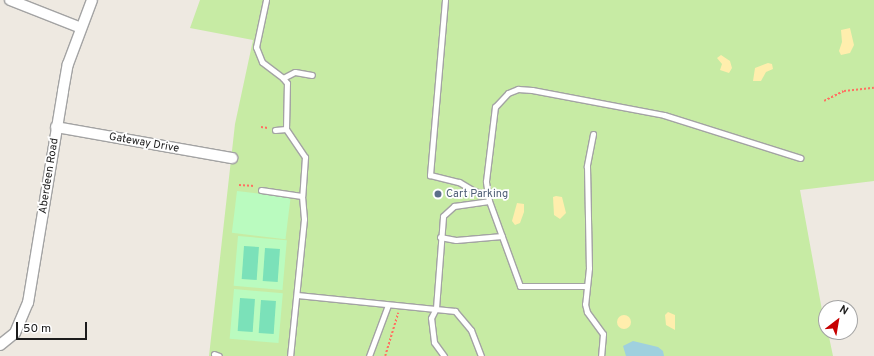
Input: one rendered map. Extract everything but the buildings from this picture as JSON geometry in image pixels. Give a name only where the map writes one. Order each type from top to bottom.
[{"type":"street","points":[[10,0],[81,28]]},
{"type":"street","name":"Aberdeen Road","points":[[0,345],[15,333],[28,303],[56,127],[68,64],[92,0]]},
{"type":"street","name":"Gateway Drive","points":[[56,127],[232,158]]},
{"type":"lane","points":[[266,0],[256,47],[262,62],[283,78],[287,83],[286,129],[305,157],[302,196],[304,219],[290,356]]},
{"type":"lane","points":[[445,0],[430,175],[459,182],[474,191],[488,195]]},
{"type":"lane","points":[[283,78],[295,72],[312,75]]},
{"type":"lane","points":[[586,286],[520,286],[489,201],[486,181],[495,107],[501,98],[518,89],[664,115],[800,158]]},
{"type":"lane","points":[[275,130],[286,129]]},
{"type":"lane","points":[[593,134],[587,166],[589,268],[586,286],[587,312],[603,334],[600,356]]},
{"type":"lane","points":[[261,190],[302,196]]},
{"type":"lane","points":[[444,356],[434,342],[431,328],[431,318],[436,308],[440,237],[443,216],[454,206],[489,201]]},
{"type":"lane","points":[[440,237],[456,240],[502,236]]},
{"type":"lane","points":[[297,294],[388,305],[436,308],[455,311],[471,330],[481,356]]},
{"type":"lane","points":[[369,356],[388,305]]},
{"type":"path","points":[[824,101],[844,91],[874,88]]},
{"type":"path","points":[[239,185],[256,186],[261,190]]},
{"type":"path","points":[[385,356],[401,306]]},
{"type":"green space","points":[[200,0],[874,0],[874,181],[800,190],[820,300],[818,300],[818,340],[830,340],[833,356],[209,356],[235,124],[253,40],[190,28]]},
{"type":"green space","points":[[237,191],[291,198],[285,239],[232,233]]},
{"type":"green space","points":[[238,236],[287,240],[282,290],[234,286]]},
{"type":"green space","points":[[244,246],[259,247],[257,280],[242,279]]},
{"type":"green space","points":[[265,248],[280,249],[278,282],[263,281]]},
{"type":"green space","points":[[234,289],[283,293],[278,343],[230,339]]},
{"type":"green space","points":[[240,298],[255,299],[253,332],[238,331]]},
{"type":"green space","points":[[261,300],[276,301],[274,334],[259,333]]},
{"type":"sand","points":[[850,28],[854,45],[850,53],[841,55],[839,51],[842,42],[841,30]]},
{"type":"sand","points":[[721,55],[730,61],[732,68],[729,73],[720,70],[722,64],[717,58]]},
{"type":"sand","points":[[768,63],[772,64],[773,69],[766,72],[761,81],[753,81],[755,68]]},
{"type":"sand","points":[[553,197],[562,197],[566,213],[560,219],[554,215]]},
{"type":"sand","points":[[517,203],[524,204],[524,212],[520,223],[515,225],[512,221]]},
{"type":"sand","points":[[668,312],[675,315],[675,330],[666,325],[665,315]]},
{"type":"sand","points":[[624,315],[629,317],[631,322],[629,327],[624,329],[619,327],[617,322],[619,317]]},
{"type":"water","points":[[633,341],[658,347],[663,351],[664,356],[626,356],[623,346]]},
{"type":"place","name":"Cart Parking","points":[[438,194]]}]
